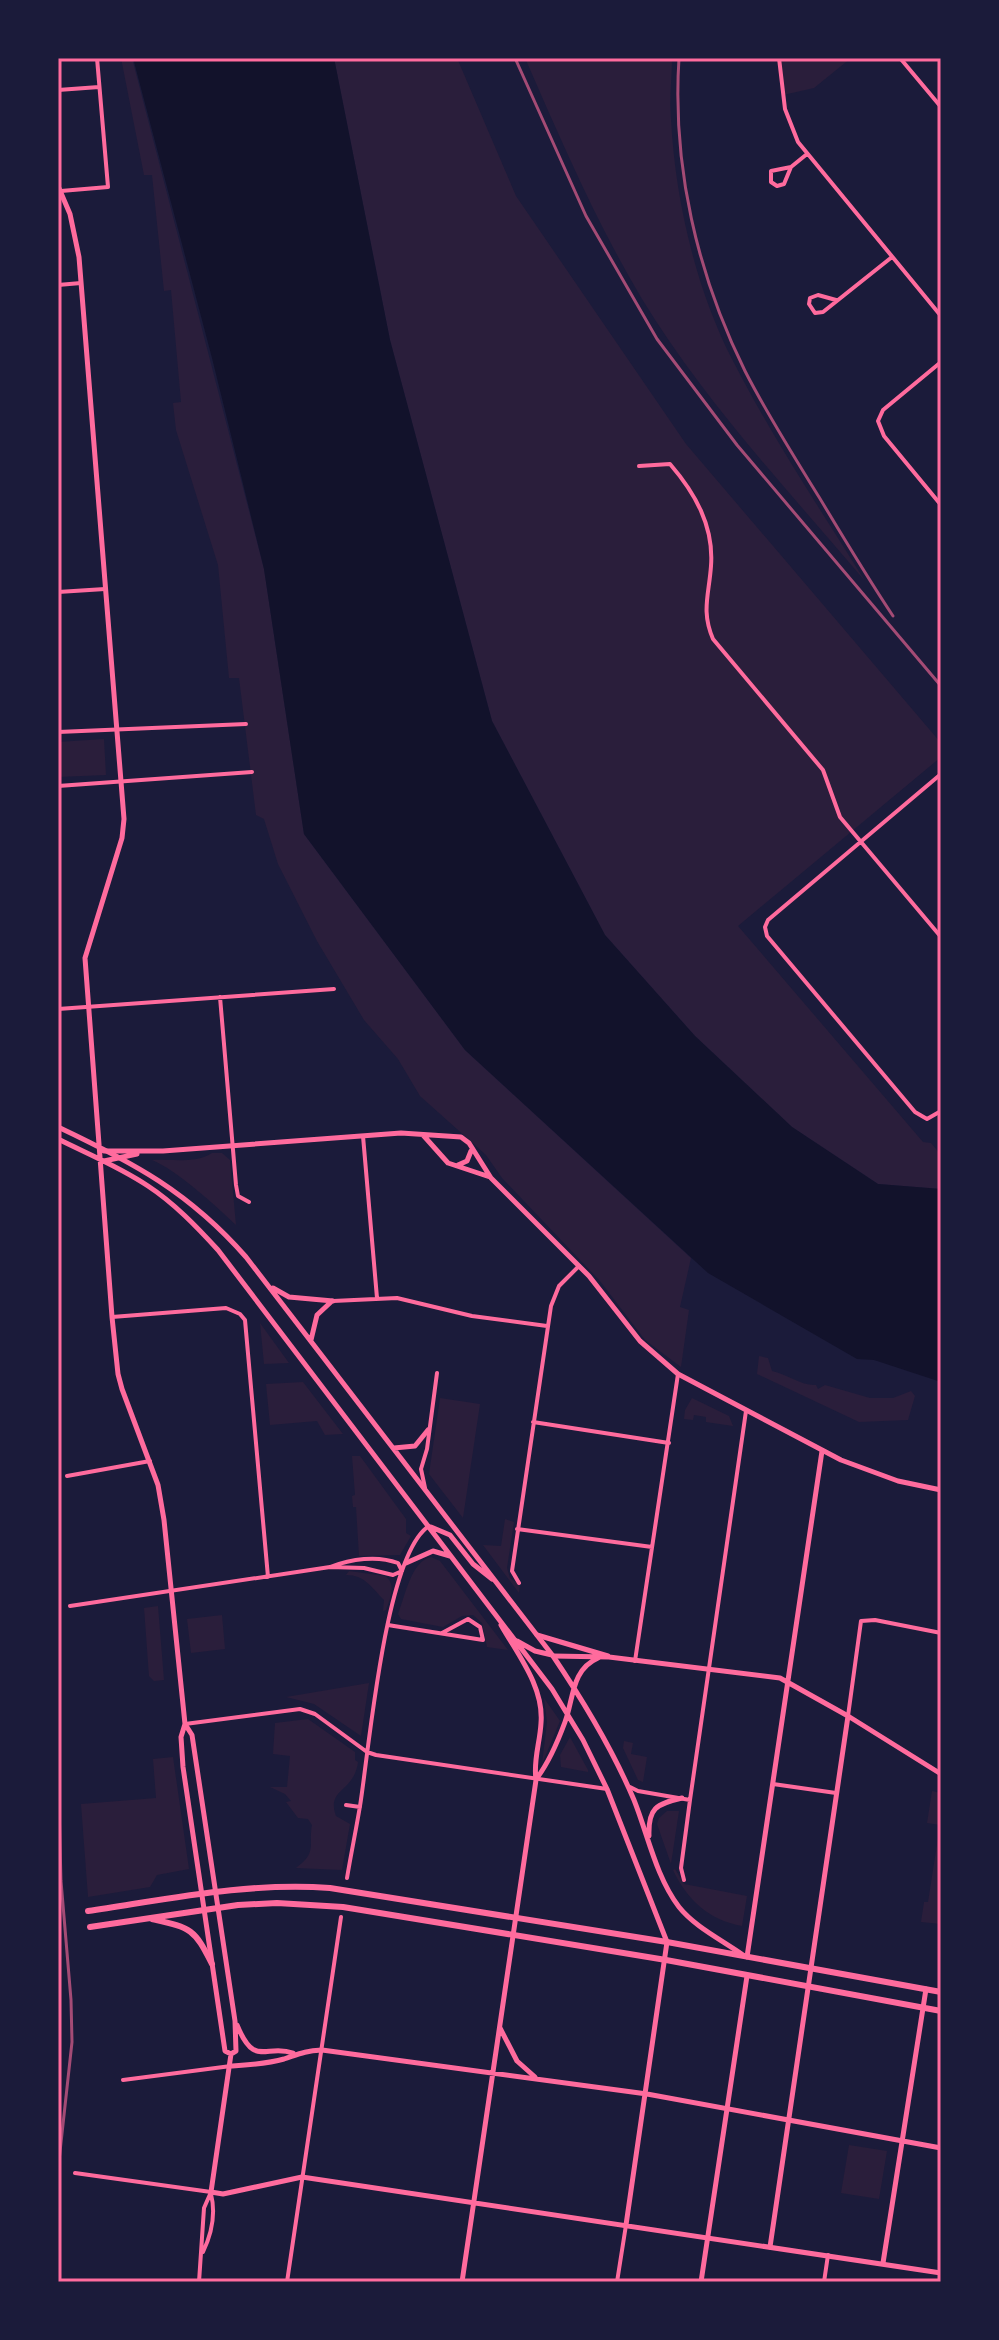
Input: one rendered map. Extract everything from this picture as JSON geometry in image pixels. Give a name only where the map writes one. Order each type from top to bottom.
[{"type":"main road","points":[[59,189],[75,230],[81,283],[124,832],[85,958],[112,1317],[120,1384],[150,1461],[164,1520],[185,1724],[181,1744],[225,2051],[231,2054]]},
{"type":"main road","points":[[58,1127],[156,1177],[216,1224],[269,1286],[574,1687],[603,1735],[628,1786],[665,1884],[679,1906],[693,1921],[747,1957]]},
{"type":"main road","points":[[99,1151],[146,1152],[363,1136],[423,1134],[463,1138],[491,1178],[579,1266],[640,1341],[678,1374],[822,1451],[898,1481],[941,1490]]},
{"type":"main road","points":[[423,1134],[448,1163],[491,1178]]},
{"type":"main road","points":[[443,1156],[444,1144],[455,1136]]},
{"type":"main road","points":[[58,1139],[123,1170],[151,1188],[198,1229],[227,1260],[515,1639],[568,1715],[607,1789],[667,1942],[626,2225]]},
{"type":"main road","points":[[457,1166],[469,1159],[470,1145]]},
{"type":"main road","points":[[100,1161],[146,1152]]},
{"type":"main road","points":[[269,1286],[289,1297],[333,1301]]},
{"type":"main road","points":[[311,1341],[317,1315],[333,1301]]},
{"type":"main road","points":[[393,1447],[415,1446],[428,1430]]},
{"type":"main road","points":[[747,1957],[822,1451]]},
{"type":"main road","points":[[429,1526],[450,1535],[473,1564],[499,1585]]},
{"type":"main road","points":[[406,1563],[433,1551],[452,1557]]},
{"type":"main road","points":[[462,2282],[536,1780],[534,1765],[541,1722],[540,1698],[534,1684],[488,1604]]},
{"type":"main road","points":[[537,1635],[609,1657],[788,1681],[941,1774]]},
{"type":"main road","points":[[515,1639],[535,1651],[553,1656],[609,1657]]},
{"type":"main road","points":[[536,1780],[544,1770],[568,1715],[574,1687],[584,1666],[598,1658]]},
{"type":"main road","points":[[770,2247],[848,1716]]},
{"type":"main road","points":[[185,1724],[192,1735],[235,2021],[236,2051],[231,2054]]},
{"type":"main road","points":[[649,1841],[648,1818],[651,1812],[665,1802],[682,1798]]},
{"type":"main road","points":[[88,1911],[278,1886],[330,1888],[667,1942],[941,1992]]},
{"type":"main road","points":[[90,1927],[261,1903],[343,1907],[666,1960],[941,2011]]},
{"type":"main road","points":[[148,1918],[191,1930],[212,1964]]},
{"type":"main road","points":[[701,2282],[747,1976]]},
{"type":"main road","points":[[883,2263],[926,1989]]},
{"type":"main road","points":[[235,2021],[251,2047],[266,2053],[322,2050],[492,2071],[647,2094],[941,2148]]},
{"type":"main road","points":[[499,2025],[506,2045],[517,2061],[536,2078]]},
{"type":"main road","points":[[231,2066],[288,2058],[293,2053]]},
{"type":"main road","points":[[231,2054],[211,2192],[223,2194],[302,2177],[941,2273]]},
{"type":"street","points":[[59,189],[108,187],[97,58]]},
{"type":"street","points":[[779,58],[789,122],[798,142],[941,316]]},
{"type":"street","points":[[900,58],[941,107]]},
{"type":"street","points":[[58,90],[99,87]]},
{"type":"street","points":[[791,167],[784,184],[777,186],[771,182],[771,171],[791,167],[807,154]]},
{"type":"street","points":[[836,300],[818,295],[809,301],[812,311],[819,313],[850,292],[892,257]]},
{"type":"street","points":[[58,285],[81,283]]},
{"type":"street","points":[[941,362],[883,410],[878,421],[884,436],[941,505]]},
{"type":"street","points":[[639,466],[670,464],[692,489],[708,528],[711,561],[705,620],[713,639],[823,770],[840,817],[941,937]]},
{"type":"street","points":[[58,592],[105,589]]},
{"type":"street","points":[[58,732],[246,724]]},
{"type":"street","points":[[58,786],[252,772]]},
{"type":"street","points":[[941,774],[768,920],[765,927],[767,936],[915,1112],[927,1119],[941,1111]]},
{"type":"street","points":[[58,1009],[334,989]]},
{"type":"street","points":[[220,997],[238,1196],[249,1202]]},
{"type":"street","points":[[363,1136],[377,1298]]},
{"type":"street","points":[[519,1583],[512,1571],[547,1326],[556,1292],[579,1266]]},
{"type":"street","points":[[333,1301],[397,1298],[472,1316],[547,1326]]},
{"type":"street","points":[[112,1317],[226,1308],[240,1314],[247,1329],[268,1577]]},
{"type":"street","points":[[425,1488],[421,1469],[437,1373]]},
{"type":"street","points":[[635,1661],[678,1374]]},
{"type":"street","points":[[684,1880],[681,1868],[746,1411]]},
{"type":"street","points":[[533,1422],[669,1443]]},
{"type":"street","points":[[67,1476],[150,1461]]},
{"type":"street","points":[[347,1878],[387,1625],[402,1571],[416,1538],[429,1526]]},
{"type":"street","points":[[517,1529],[652,1547]]},
{"type":"street","points":[[70,1606],[268,1577],[358,1560],[390,1560],[398,1563],[402,1571]]},
{"type":"street","points":[[330,1567],[364,1568],[393,1575],[402,1571]]},
{"type":"street","points":[[387,1625],[483,1640],[480,1627],[468,1619],[442,1633]]},
{"type":"street","points":[[848,1716],[861,1621],[875,1620],[941,1633]]},
{"type":"street","points":[[185,1724],[300,1709],[315,1714],[367,1752],[607,1789]]},
{"type":"street","points":[[773,1784],[836,1793]]},
{"type":"street","points":[[628,1786],[638,1791],[690,1800]]},
{"type":"street","points":[[346,1805],[360,1807]]},
{"type":"street","points":[[287,2282],[341,1917]]},
{"type":"street","points":[[123,2080],[231,2066]]},
{"type":"street","points":[[75,2173],[211,2192]]},
{"type":"street","points":[[199,2282],[214,2209],[211,2192]]},
{"type":"street","points":[[203,2253],[204,2208],[211,2192]]},
{"type":"street","points":[[617,2282],[626,2225]]},
{"type":"street","points":[[824,2282],[828,2255]]},
{"type":"shaded area","points":[[121,58],[132,58],[264,569],[304,834],[465,1050],[691,1258],[680,1307],[689,1310],[681,1367],[645,1340],[600,1281],[502,1178],[486,1155],[420,1096],[398,1059],[364,1020],[317,941],[278,864],[264,819],[256,815],[239,678],[229,678],[218,565],[176,430],[173,403],[181,402],[171,290],[164,291],[152,175],[144,175]]},
{"type":"shaded area","points":[[133,58],[334,58],[390,340],[492,721],[605,935],[695,1036],[792,1127],[878,1184],[941,1189],[941,1382],[874,1360],[857,1359],[708,1273],[465,1050],[304,834],[264,569]]},
{"type":"shaded area","points":[[334,58],[457,58],[516,196],[686,444],[941,743],[941,757],[738,926],[923,1142],[931,1143],[941,1155],[941,1189],[878,1184],[792,1127],[695,1036],[605,935],[492,721],[390,340]]},
{"type":"shaded area","points":[[525,58],[672,58],[670,111],[677,181],[690,243],[708,304],[733,361],[764,417],[865,581],[748,444],[666,337],[609,240]]},
{"type":"shaded area","points":[[779,58],[851,58],[814,88],[783,95]]},
{"type":"shaded area","points":[[104,739],[106,775],[58,777],[58,742]]},
{"type":"shaded area","points":[[222,1153],[230,1160],[236,1225],[184,1180],[152,1160],[191,1160]]},
{"type":"shaded area","points":[[260,1323],[289,1363],[264,1364]]},
{"type":"shaded area","points":[[759,1356],[768,1358],[772,1371],[816,1385],[818,1389],[825,1385],[870,1398],[893,1398],[911,1391],[915,1396],[908,1420],[859,1422],[757,1374]]},
{"type":"shaded area","points":[[303,1382],[343,1434],[325,1435],[317,1421],[270,1425],[266,1384]]},
{"type":"shaded area","points":[[440,1398],[480,1404],[463,1518],[429,1474]]},
{"type":"shaded area","points":[[692,1398],[729,1416],[733,1426],[706,1422],[706,1417],[694,1415],[693,1420],[684,1419]]},
{"type":"shaded area","points":[[352,1456],[360,1456],[406,1519],[406,1533],[411,1536],[400,1555],[359,1556],[356,1507],[353,1507],[352,1496],[355,1495]]},
{"type":"shaded area","points":[[505,1519],[514,1522],[507,1568],[510,1578],[520,1585],[519,1593],[483,1545],[501,1546]]},
{"type":"shaded area","points":[[431,1557],[440,1561],[508,1650],[487,1647],[482,1623],[473,1615],[462,1616],[443,1627],[401,1619],[398,1614],[414,1572],[418,1565]]},
{"type":"shaded area","points":[[349,1571],[389,1579],[392,1592],[386,1610],[383,1611],[384,1600],[371,1586],[363,1579],[346,1575]]},
{"type":"shaded area","points":[[158,1606],[164,1680],[154,1681],[149,1676],[144,1608]]},
{"type":"shaded area","points":[[222,1615],[225,1649],[191,1653],[187,1619]]},
{"type":"shaded area","points":[[369,1683],[361,1736],[314,1704],[286,1697]]},
{"type":"shaded area","points":[[544,1698],[560,1721],[542,1764],[547,1722]]},
{"type":"shaded area","points":[[308,1719],[355,1752],[358,1762],[351,1780],[335,1800],[336,1816],[350,1824],[342,1870],[296,1868],[310,1853],[312,1825],[308,1819],[298,1818],[286,1802],[291,1801],[285,1794],[270,1787],[287,1787],[290,1756],[273,1754],[275,1723]]},
{"type":"shaded area","points":[[570,1737],[588,1772],[561,1767],[560,1755]]},
{"type":"shaded area","points":[[624,1741],[633,1743],[631,1754],[647,1757],[643,1782],[638,1780],[623,1748]]},
{"type":"shaded area","points":[[173,1757],[189,1869],[157,1875],[150,1887],[88,1897],[81,1804],[156,1798],[153,1759]]},
{"type":"shaded area","points":[[932,1791],[941,1793],[941,1924],[921,1922],[924,1902],[928,1902],[940,1825],[927,1823]]},
{"type":"shaded area","points":[[667,1811],[679,1811],[671,1864],[657,1824]]},
{"type":"shaded area","points":[[675,1869],[684,1884],[747,1896],[742,1926],[719,1919],[700,1907],[685,1891]]},
{"type":"shaded area","points":[[849,2145],[887,2151],[879,2199],[841,2193]]},
{"type":"railway","points":[[515,58],[586,216],[657,339],[737,445],[941,686]]},
{"type":"railway","points":[[679,58],[678,98],[684,179],[691,219],[713,296],[762,403],[893,616]]},
{"type":"railway","points":[[58,1766],[61,1881],[72,2042],[58,2170]]}]
